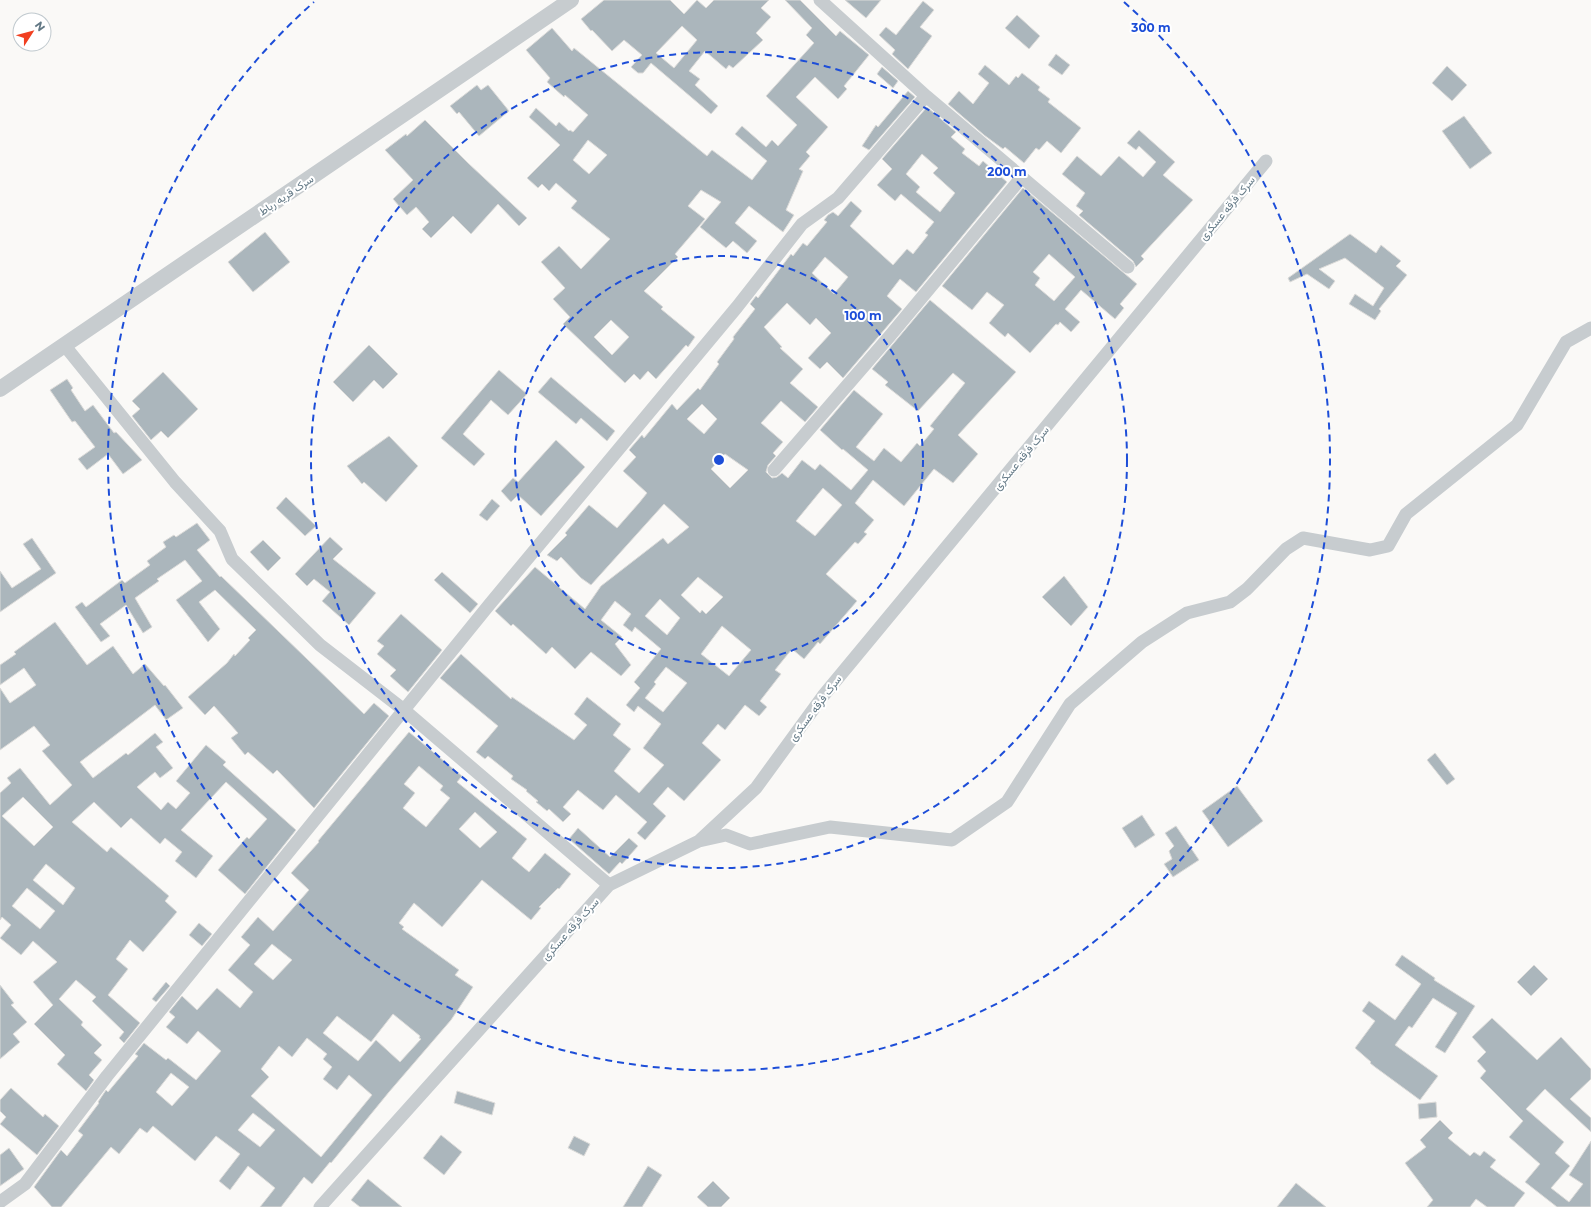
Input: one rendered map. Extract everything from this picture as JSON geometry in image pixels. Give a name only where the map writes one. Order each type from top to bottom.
[{"type":"street","name":"سرک قریه رباط","points":[[0,389],[571,0]]},
{"type":"street","points":[[820,0],[926,96],[1128,267]]},
{"type":"street","points":[[0,1202],[25,1184],[107,1076],[404,710],[737,307],[802,224],[838,198],[926,96]]},
{"type":"street","name":"سرک فرقه عسکری","points":[[320,1207],[609,885],[699,841],[756,788],[823,696],[1266,161]]},
{"type":"street","points":[[774,470],[889,338],[1022,177]]},
{"type":"street","points":[[699,841],[726,835],[750,844],[830,828],[952,840],[1007,802],[1070,704],[1142,642],[1187,613],[1230,602],[1247,589],[1286,549],[1303,538],[1370,550],[1388,546],[1406,514],[1517,425],[1566,342],[1591,328]]},
{"type":"street","points":[[65,346],[174,482],[220,531],[232,558],[320,645],[404,710],[609,885]]},
{"type":"building","points":[[604,0],[670,0],[684,14],[697,0],[706,8],[714,0],[769,0],[761,8],[771,17],[756,33],[763,40],[733,68],[729,65],[726,69],[705,51],[689,71],[700,79],[695,85],[718,106],[711,114],[651,63],[643,73],[638,73],[631,67],[642,55],[624,40],[612,51],[581,19]],"holes":[[[682,26],[697,40],[674,68],[656,53]]]},
{"type":"building","points":[[785,0],[800,0],[836,36],[840,31],[869,55],[844,86],[847,89],[838,99],[815,77],[796,97],[828,127],[806,152],[810,156],[799,169],[803,171],[786,210],[794,215],[783,232],[749,206],[735,223],[757,241],[747,253],[733,241],[726,248],[700,227],[721,202],[701,190],[688,206],[705,219],[675,254],[678,257],[644,291],[663,307],[661,309],[695,337],[688,347],[686,345],[656,379],[648,371],[640,380],[634,374],[625,383],[563,324],[570,317],[553,299],[565,288],[541,262],[559,246],[581,269],[610,239],[571,208],[577,201],[556,183],[549,191],[542,184],[538,188],[527,178],[560,145],[529,117],[536,108],[556,126],[559,122],[569,131],[570,130],[573,132],[588,115],[547,82],[550,78],[526,50],[552,28],[572,51],[574,48],[707,156],[712,150],[752,180],[767,161],[735,134],[742,126],[766,147],[772,140],[778,146],[797,125],[766,96],[814,43],[806,35],[812,28]],"holes":[[[588,140],[607,155],[589,174],[573,160]],[[611,320],[629,337],[612,355],[594,337]]]},
{"type":"building","points":[[845,0],[881,0],[866,18]]},
{"type":"building","points":[[923,1],[934,10],[920,27],[932,36],[908,69],[892,54],[895,50],[879,35],[886,27],[896,35]]},
{"type":"building","points":[[1017,15],[1040,36],[1029,49],[1005,28]]},
{"type":"building","points":[[1056,54],[1070,65],[1062,75],[1048,65]]},
{"type":"building","points":[[985,65],[1009,85],[1016,76],[1018,78],[1022,73],[1040,87],[1038,90],[1050,99],[1048,102],[1081,128],[1061,153],[1047,141],[1039,150],[1036,148],[1024,163],[1005,147],[1003,149],[984,135],[948,104],[959,91],[973,104],[989,83],[978,74]]},
{"type":"building","points":[[1447,66],[1467,85],[1452,101],[1432,83]]},
{"type":"building","points":[[882,67],[898,81],[893,88],[877,74]]},
{"type":"building","points":[[477,85],[481,90],[488,85],[509,111],[479,136],[459,112],[457,114],[450,106]]},
{"type":"building","points":[[908,91],[915,97],[869,150],[862,146],[876,125],[878,127]]},
{"type":"building","points":[[927,107],[956,132],[951,137],[965,149],[962,153],[979,166],[983,161],[1007,182],[916,292],[900,279],[887,296],[902,309],[843,378],[827,362],[820,369],[808,358],[831,333],[816,318],[810,325],[787,303],[764,327],[782,347],[780,348],[803,369],[790,383],[818,407],[805,422],[781,401],[761,423],[783,442],[773,453],[776,456],[768,465],[766,472],[772,478],[777,477],[782,473],[788,478],[802,460],[815,470],[820,464],[851,490],[868,470],[843,449],[842,450],[820,430],[854,390],[883,414],[856,447],[874,461],[884,448],[901,462],[917,443],[920,446],[934,429],[930,426],[965,383],[953,373],[918,411],[885,385],[888,382],[872,369],[930,300],[1016,372],[958,435],[978,454],[953,483],[934,469],[904,506],[873,480],[855,503],[874,520],[864,532],[867,534],[858,544],[855,542],[826,574],[857,601],[820,644],[818,642],[804,659],[792,649],[775,670],[781,674],[760,701],[767,707],[759,716],[745,705],[725,730],[718,724],[702,743],[721,760],[684,801],[668,787],[653,804],[666,816],[645,840],[637,833],[647,822],[616,795],[603,810],[578,790],[563,807],[571,814],[563,822],[549,809],[547,811],[536,802],[538,801],[526,791],[527,790],[511,779],[513,776],[488,756],[485,759],[476,752],[498,726],[440,678],[461,654],[511,699],[512,697],[574,740],[587,725],[574,714],[587,697],[621,724],[613,735],[631,749],[614,771],[639,793],[664,765],[643,748],[661,724],[638,706],[634,712],[626,705],[640,688],[634,682],[661,649],[635,627],[632,632],[623,625],[631,614],[615,601],[601,620],[622,637],[615,644],[631,665],[621,676],[591,652],[575,669],[552,647],[546,654],[513,624],[511,626],[495,611],[535,567],[585,609],[601,586],[663,538],[668,544],[689,527],[664,504],[591,585],[581,578],[561,557],[557,561],[547,555],[567,535],[565,533],[589,505],[617,528],[639,503],[647,493],[623,471],[636,457],[629,450],[642,435],[644,438],[672,404],[677,410],[698,388],[700,390],[719,364],[717,362],[734,339],[733,337],[755,309],[750,304],[756,296],[758,298],[791,254],[793,256],[803,243],[807,246],[827,222],[824,220],[828,215],[833,212],[838,216],[851,201],[862,211],[850,226],[893,265],[907,249],[913,254],[928,235],[925,233],[934,222],[901,194],[895,201],[877,185],[892,169],[882,159]],"holes":[[[922,154],[938,168],[933,173],[955,193],[940,212],[916,192],[920,187],[906,174]],[[825,257],[848,277],[834,294],[812,273]],[[702,404],[717,419],[704,434],[687,419]],[[725,454],[748,470],[730,488],[711,469]],[[823,488],[842,505],[815,536],[796,521]],[[698,577],[723,597],[706,614],[702,610],[700,613],[681,595]],[[660,599],[680,618],[667,635],[645,616]],[[722,626],[751,650],[729,676],[701,654]],[[666,667],[687,683],[663,712],[645,698],[656,684],[654,682]]]},
{"type":"building","points":[[1464,116],[1492,153],[1470,169],[1442,131]]},
{"type":"building","points":[[425,120],[468,163],[527,218],[519,226],[498,204],[471,234],[453,216],[431,238],[422,229],[429,222],[416,207],[407,215],[393,199],[413,180],[385,150],[406,134],[407,136]]},
{"type":"building","points":[[1139,130],[1175,162],[1163,175],[1193,200],[1141,256],[1144,259],[1136,267],[1133,261],[1079,215],[1083,211],[1076,206],[1085,193],[1062,174],[1077,156],[1101,176],[1119,156],[1143,177],[1156,162],[1139,146],[1136,150],[1127,143]]},
{"type":"building","points":[[1023,188],[1137,284],[1120,304],[1124,308],[1115,319],[1081,290],[1065,309],[1080,322],[1071,332],[1060,322],[1058,325],[1056,324],[1030,353],[1008,333],[1005,337],[989,323],[1004,305],[987,292],[972,310],[942,286]],"holes":[[[1049,254],[1075,277],[1054,301],[1035,285],[1040,278],[1033,272]]]},
{"type":"building","points":[[265,232],[290,262],[253,292],[228,262]]},
{"type":"building","points":[[1350,234],[1376,253],[1381,245],[1401,261],[1396,266],[1407,275],[1379,309],[1381,311],[1375,320],[1349,304],[1355,294],[1373,306],[1384,288],[1345,258],[1319,269],[1335,281],[1329,289],[1307,274],[1290,282],[1288,278]]},
{"type":"building","points":[[369,345],[398,374],[383,389],[374,380],[353,402],[333,382]]},
{"type":"building","points":[[499,370],[527,394],[508,415],[491,400],[463,434],[485,454],[474,466],[441,438]]},
{"type":"building","points":[[163,372],[198,409],[168,438],[161,431],[151,440],[132,416],[140,409],[132,401]]},
{"type":"building","points":[[551,377],[615,431],[607,441],[581,418],[576,424],[538,392]]},
{"type":"building","points":[[67,379],[73,388],[71,390],[85,411],[93,405],[114,433],[116,432],[142,460],[123,474],[108,454],[87,470],[78,459],[95,447],[75,421],[72,422],[50,390]]},
{"type":"building","points":[[389,436],[418,466],[386,502],[364,482],[362,484],[347,466]]},
{"type":"building","points":[[556,440],[585,467],[541,516],[518,495],[511,502],[501,491],[513,478],[518,482]]},
{"type":"building","points":[[286,497],[316,526],[305,536],[276,508]]},
{"type":"building","points":[[492,499],[500,506],[487,521],[479,515]]},
{"type":"building","points":[[197,523],[210,540],[197,550],[220,577],[221,576],[364,714],[374,703],[389,716],[314,808],[277,770],[273,774],[248,752],[245,755],[231,738],[238,733],[214,706],[205,715],[188,697],[227,663],[234,654],[235,656],[250,640],[248,638],[256,630],[215,590],[199,602],[220,629],[208,642],[176,600],[202,581],[185,560],[157,579],[159,581],[135,598],[152,627],[143,633],[126,605],[100,624],[110,636],[101,642],[75,607],[82,602],[86,607],[122,580],[125,583],[150,565],[147,561],[166,547],[163,542],[174,535],[176,537]]},
{"type":"building","points":[[330,537],[343,549],[333,559],[376,593],[349,625],[322,601],[330,592],[314,579],[307,586],[295,574]]},
{"type":"building","points":[[32,538],[56,573],[0,612],[0,571],[12,588],[41,569],[23,544]]},
{"type":"building","points":[[263,540],[281,558],[268,571],[250,552]]},
{"type":"building","points":[[442,572],[478,604],[470,613],[434,580]]},
{"type":"building","points":[[1064,576],[1088,607],[1071,626],[1042,597]]},
{"type":"building","points":[[401,614],[442,650],[408,692],[390,676],[396,670],[377,654],[384,646],[377,641]]},
{"type":"building","points":[[55,622],[87,665],[113,646],[133,674],[145,664],[164,686],[165,685],[183,708],[166,720],[155,705],[80,762],[93,778],[126,753],[128,755],[155,733],[163,742],[156,747],[173,768],[160,778],[155,772],[137,787],[161,810],[168,802],[176,809],[190,793],[176,781],[206,745],[226,762],[223,765],[296,830],[245,894],[218,870],[247,837],[249,839],[267,819],[226,782],[181,830],[213,856],[196,878],[175,861],[182,852],[165,838],[160,844],[131,818],[121,828],[94,802],[72,822],[107,852],[111,847],[169,896],[165,901],[177,912],[143,952],[130,940],[116,959],[128,969],[108,995],[140,1023],[124,1043],[119,1038],[124,1032],[92,1001],[96,997],[76,980],[59,999],[83,1022],[81,1025],[102,1045],[94,1053],[102,1060],[89,1075],[94,1080],[86,1091],[57,1064],[65,1055],[34,1024],[53,1005],[33,982],[57,962],[33,941],[21,955],[0,938],[11,925],[2,917],[0,920],[0,793],[11,783],[7,778],[20,768],[50,805],[72,785],[42,751],[50,745],[34,726],[0,750],[0,688],[10,703],[36,685],[24,668],[0,685],[0,665],[16,654],[14,652]],"holes":[[[23,797],[53,827],[34,846],[2,816]],[[46,864],[75,888],[63,905],[33,880]],[[27,888],[55,911],[40,929],[12,906]]]},
{"type":"building","points":[[409,732],[462,776],[457,782],[527,839],[512,858],[529,872],[545,853],[571,874],[559,889],[558,888],[539,907],[541,908],[531,920],[482,880],[442,927],[414,903],[399,923],[404,927],[402,929],[459,970],[455,975],[473,987],[451,1020],[389,1092],[331,1163],[330,1162],[312,1184],[304,1177],[281,1207],[260,1207],[275,1188],[248,1166],[230,1190],[219,1181],[240,1154],[216,1136],[195,1161],[153,1126],[147,1133],[140,1128],[119,1154],[111,1147],[61,1207],[52,1207],[34,1187],[61,1150],[67,1156],[83,1135],[78,1131],[99,1103],[98,1102],[106,1090],[108,1092],[138,1056],[135,1054],[144,1043],[166,1060],[168,1058],[196,1080],[221,1051],[198,1031],[187,1044],[166,1027],[175,1017],[169,1012],[182,996],[197,1010],[217,988],[240,1008],[253,992],[228,970],[250,945],[241,937],[258,917],[273,931],[309,890],[291,873],[319,842],[318,841]],"holes":[[[419,766],[443,786],[440,790],[450,798],[426,827],[403,808],[415,793],[404,784]],[[475,812],[497,832],[480,848],[459,829]],[[272,944],[292,960],[273,980],[254,964]],[[393,1014],[420,1036],[419,1038],[421,1039],[400,1062],[376,1040],[358,1061],[323,1033],[337,1016],[371,1042]],[[307,1038],[327,1054],[323,1059],[332,1067],[323,1079],[337,1090],[349,1075],[372,1095],[321,1157],[251,1096],[269,1077],[261,1069],[279,1046],[292,1057]],[[171,1073],[189,1087],[172,1106],[156,1092]],[[253,1113],[275,1130],[260,1147],[238,1130]]]},
{"type":"building","points":[[1435,753],[1455,779],[1447,785],[1427,760]]},
{"type":"building","points":[[1237,786],[1263,821],[1228,847],[1202,811]]},
{"type":"building","points":[[1142,815],[1155,835],[1135,848],[1122,828]]},
{"type":"building","points":[[1176,826],[1199,860],[1173,877],[1164,864],[1172,859],[1169,851],[1174,846],[1165,833]]},
{"type":"building","points":[[578,828],[610,857],[629,838],[638,846],[622,864],[620,862],[609,874],[569,839]]},
{"type":"building","points":[[199,923],[212,934],[202,946],[189,935]]},
{"type":"building","points":[[1402,955],[1435,978],[1434,980],[1475,1006],[1445,1053],[1435,1047],[1457,1013],[1433,998],[1412,1028],[1409,1026],[1395,1045],[1438,1076],[1420,1100],[1370,1063],[1371,1062],[1355,1048],[1375,1021],[1362,1011],[1369,1001],[1395,1020],[1421,984],[1395,965]]},
{"type":"building","points":[[1534,965],[1548,979],[1531,996],[1517,982]]},
{"type":"building","points":[[166,982],[170,986],[156,1002],[152,999]]},
{"type":"building","points":[[0,985],[14,1003],[11,1005],[27,1022],[13,1034],[20,1042],[0,1059]]},
{"type":"building","points":[[1492,1018],[1537,1060],[1561,1037],[1591,1069],[1591,1079],[1570,1099],[1591,1118],[1591,1132],[1545,1089],[1526,1109],[1564,1142],[1555,1153],[1570,1166],[1551,1188],[1569,1202],[1583,1184],[1569,1175],[1591,1141],[1591,1207],[1557,1207],[1525,1182],[1540,1164],[1509,1137],[1523,1121],[1480,1078],[1486,1071],[1477,1061],[1486,1052],[1472,1037]]},
{"type":"building","points":[[11,1088],[43,1117],[45,1114],[59,1126],[37,1155],[0,1124],[6,1117],[0,1111],[0,1100]]},
{"type":"building","points":[[457,1091],[495,1103],[492,1115],[454,1103]]},
{"type":"building","points":[[1436,1102],[1437,1117],[1419,1119],[1418,1104]]},
{"type":"building","points":[[1440,1120],[1453,1133],[1448,1138],[1470,1156],[1474,1152],[1480,1156],[1484,1151],[1496,1160],[1490,1167],[1525,1193],[1514,1207],[1487,1207],[1476,1199],[1470,1207],[1427,1207],[1433,1200],[1405,1163],[1426,1147],[1420,1140]]},
{"type":"building","points":[[441,1135],[462,1152],[444,1175],[423,1158]]},
{"type":"building","points":[[574,1136],[590,1144],[584,1156],[568,1148]]},
{"type":"building","points":[[9,1148],[24,1169],[0,1186],[0,1155]]},
{"type":"building","points":[[648,1166],[662,1175],[642,1207],[623,1207]]},
{"type":"building","points":[[368,1179],[402,1207],[360,1207],[351,1200]]},
{"type":"building","points":[[713,1181],[730,1198],[721,1207],[708,1207],[697,1197]]},
{"type":"building","points":[[1296,1183],[1326,1207],[1277,1207]]}]
